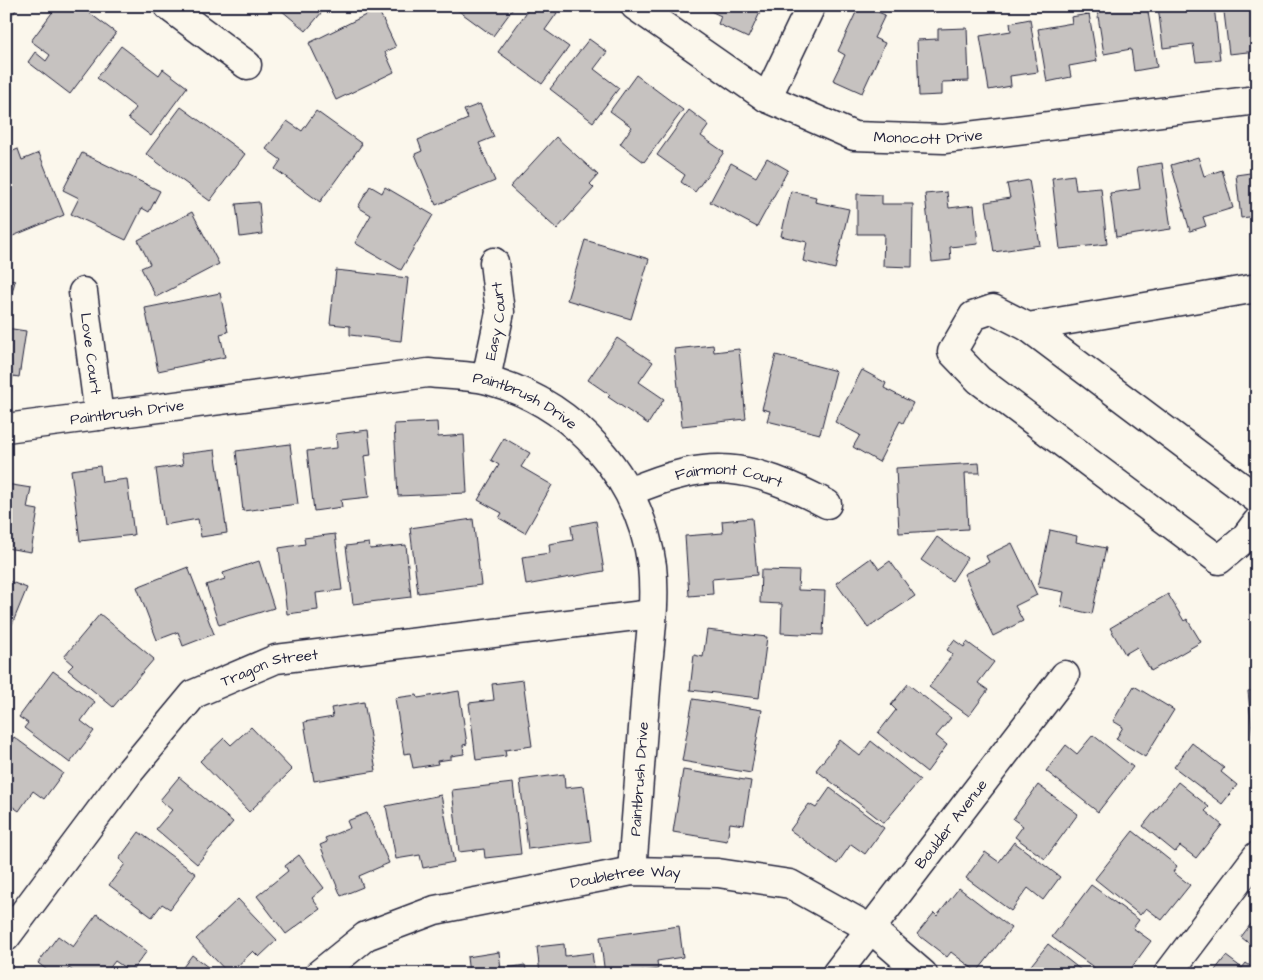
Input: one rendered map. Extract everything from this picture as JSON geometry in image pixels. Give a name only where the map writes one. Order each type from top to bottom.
[{"type":"street","points":[[168,6],[247,65]]},
{"type":"street","name":"Monocott Drive","points":[[635,6],[767,98],[854,136],[944,140],[1257,100]]},
{"type":"street","points":[[767,98],[811,6]]},
{"type":"street","name":"Easy Court","points":[[486,380],[500,312],[494,262]]},
{"type":"street","points":[[1028,327],[1257,288]]},
{"type":"street","name":"Love Court","points":[[83,292],[99,416]]},
{"type":"street","points":[[1257,499],[1028,327],[993,309],[973,316],[952,352],[980,380],[1219,560],[1244,539],[1257,522]]},
{"type":"street","name":"Paintbrush Drive","points":[[6,428],[428,373],[486,380],[525,392],[560,413],[593,441],[613,465],[629,492],[644,530],[652,568],[652,614],[632,871]]},
{"type":"street","name":"Fairmont Court","points":[[629,492],[663,478],[694,470],[730,469],[760,473],[827,504]]},
{"type":"street","name":"Tragon Street","points":[[6,937],[130,770],[194,694],[276,659],[652,614]]},
{"type":"street","name":"Boulder Avenue","points":[[836,974],[1065,675]]},
{"type":"street","points":[[1168,974],[1257,856]]},
{"type":"street","name":"Doubletree Way","points":[[319,974],[366,936],[435,910],[632,871],[718,873],[790,884],[871,930],[923,974]]},
{"type":"building","points":[[6,6],[19,6],[6,23]]},
{"type":"building","points":[[57,6],[80,6],[116,33],[70,94],[28,62],[35,52],[46,61],[50,55],[31,41]]},
{"type":"building","points":[[284,6],[315,6],[322,12],[306,31],[281,10]]},
{"type":"building","points":[[452,6],[515,6],[493,36]]},
{"type":"building","points":[[531,6],[548,6],[557,13],[545,30],[569,47],[542,84],[498,52]]},
{"type":"building","points":[[700,6],[763,6],[748,38],[718,24],[721,16]]},
{"type":"building","points":[[859,6],[865,6],[885,15],[874,38],[885,43],[862,93],[833,80],[845,55],[838,51]]},
{"type":"building","points":[[1119,6],[1147,6],[1157,67],[1134,71],[1131,49],[1104,54],[1097,10]]},
{"type":"building","points":[[1158,6],[1177,6],[1177,9],[1214,6],[1220,60],[1196,62],[1193,44],[1163,48]]},
{"type":"building","points":[[1245,6],[1257,6],[1257,51],[1229,54],[1224,12],[1246,10]]},
{"type":"building","points":[[378,9],[396,47],[385,52],[394,72],[336,100],[309,43]]},
{"type":"building","points":[[1089,14],[1097,61],[1069,66],[1071,77],[1047,82],[1038,29],[1072,23],[1071,17]]},
{"type":"building","points":[[1030,19],[1038,72],[1010,76],[1011,86],[989,90],[980,36],[1011,31],[1010,23]]},
{"type":"building","points":[[967,28],[969,81],[942,82],[942,95],[919,96],[917,40],[938,39],[938,29]]},
{"type":"building","points":[[589,39],[607,52],[594,69],[619,88],[593,122],[550,89]]},
{"type":"building","points":[[121,46],[159,75],[163,69],[187,87],[151,136],[128,118],[136,108],[97,78]]},
{"type":"building","points":[[636,75],[683,110],[644,162],[620,144],[632,127],[610,111]]},
{"type":"building","points":[[480,104],[494,137],[479,143],[495,181],[436,205],[415,154],[422,151],[418,140],[468,119],[464,110]]},
{"type":"building","points":[[181,107],[245,154],[210,201],[146,154]]},
{"type":"building","points":[[689,110],[709,125],[701,136],[724,152],[695,192],[681,182],[685,175],[657,155]]},
{"type":"building","points":[[316,111],[362,144],[320,202],[275,169],[281,160],[266,149],[287,121],[302,131]]},
{"type":"building","points":[[556,137],[598,175],[590,184],[594,188],[557,229],[510,187]]},
{"type":"building","points":[[18,149],[22,160],[39,153],[64,215],[8,238],[6,154]]},
{"type":"building","points":[[82,153],[160,191],[149,212],[142,208],[126,240],[71,214],[79,198],[63,190]]},
{"type":"building","points":[[1198,157],[1204,176],[1222,170],[1233,208],[1203,217],[1206,226],[1190,231],[1171,165]]},
{"type":"building","points":[[767,158],[788,170],[757,227],[710,202],[731,163],[756,177]]},
{"type":"building","points":[[1162,163],[1171,229],[1116,237],[1110,193],[1140,189],[1137,167]]},
{"type":"building","points":[[1257,172],[1257,216],[1241,218],[1236,175]]},
{"type":"building","points":[[1074,175],[1076,190],[1101,188],[1107,244],[1060,249],[1052,178]]},
{"type":"building","points":[[1029,180],[1040,245],[994,252],[986,202],[1010,198],[1007,184]]},
{"type":"building","points":[[370,186],[382,193],[385,187],[433,215],[401,270],[355,243],[371,215],[358,207]]},
{"type":"building","points":[[791,191],[816,197],[815,202],[849,209],[835,269],[803,261],[807,242],[781,236]]},
{"type":"building","points":[[947,192],[949,208],[974,205],[978,244],[950,247],[951,260],[932,262],[925,194]]},
{"type":"building","points":[[857,194],[882,195],[882,204],[913,204],[912,267],[883,266],[884,234],[857,234]]},
{"type":"building","points":[[259,202],[262,234],[240,237],[236,204]]},
{"type":"building","points":[[192,212],[219,264],[156,297],[141,268],[150,264],[138,240]]},
{"type":"building","points":[[585,240],[649,259],[631,319],[567,300]]},
{"type":"building","points":[[336,270],[408,278],[401,341],[350,335],[350,326],[330,324]]},
{"type":"building","points":[[6,279],[15,281],[7,313],[6,313]]},
{"type":"building","points":[[220,293],[228,332],[220,334],[225,357],[158,371],[145,308]]},
{"type":"building","points":[[6,328],[26,331],[19,377],[13,376],[11,392],[6,392]]},
{"type":"building","points":[[617,338],[653,362],[639,382],[664,399],[648,424],[608,397],[610,395],[588,380]]},
{"type":"building","points":[[713,345],[714,352],[739,349],[746,419],[682,426],[674,349]]},
{"type":"building","points":[[776,355],[836,371],[820,434],[767,421],[770,411],[762,409]]},
{"type":"building","points":[[862,370],[886,383],[884,388],[913,403],[903,423],[900,421],[879,462],[853,447],[860,435],[835,422]]},
{"type":"building","points":[[437,422],[438,437],[464,435],[467,493],[398,496],[394,424]]},
{"type":"building","points":[[368,430],[371,455],[364,456],[369,497],[341,500],[342,507],[314,511],[307,451],[337,448],[336,434]]},
{"type":"building","points":[[504,438],[530,453],[521,467],[552,485],[525,533],[499,518],[502,513],[478,500],[499,465],[491,460]]},
{"type":"building","points":[[290,444],[298,504],[243,511],[236,451]]},
{"type":"building","points":[[215,450],[227,533],[201,537],[198,519],[164,525],[156,469],[183,465],[181,454]]},
{"type":"building","points":[[979,463],[980,473],[965,473],[968,529],[899,533],[896,468]]},
{"type":"building","points":[[100,466],[102,482],[127,479],[134,535],[80,541],[71,470]]},
{"type":"building","points":[[6,484],[31,488],[27,508],[38,510],[31,552],[6,548]]},
{"type":"building","points":[[752,518],[757,575],[712,579],[713,594],[689,596],[685,536],[723,533],[722,521]]},
{"type":"building","points":[[473,519],[481,585],[418,593],[410,528]]},
{"type":"building","points":[[596,521],[604,571],[526,585],[522,557],[550,553],[549,544],[573,540],[571,526]]},
{"type":"building","points":[[1050,530],[1077,536],[1076,542],[1106,548],[1092,614],[1061,607],[1064,592],[1038,587]]},
{"type":"building","points":[[335,534],[342,590],[316,593],[318,610],[287,614],[279,548],[305,544],[304,538]]},
{"type":"building","points":[[937,537],[967,558],[952,581],[921,560]]},
{"type":"building","points":[[369,543],[370,549],[406,545],[411,597],[353,604],[346,546]]},
{"type":"building","points":[[1012,543],[1037,595],[1015,606],[1023,621],[993,636],[964,574],[989,562],[986,556]]},
{"type":"building","points":[[871,558],[879,569],[890,561],[915,596],[868,628],[836,583]]},
{"type":"building","points":[[259,561],[274,608],[219,625],[206,585],[225,579],[223,573]]},
{"type":"building","points":[[188,567],[214,634],[183,646],[178,632],[157,640],[137,587]]},
{"type":"building","points":[[761,570],[799,571],[798,590],[825,591],[823,635],[781,633],[782,604],[760,603]]},
{"type":"building","points":[[6,580],[27,588],[6,639]]},
{"type":"building","points":[[1168,594],[1184,621],[1187,619],[1201,642],[1151,671],[1137,647],[1125,654],[1110,628]]},
{"type":"building","points":[[100,614],[154,659],[113,707],[68,670],[73,665],[64,657]]},
{"type":"building","points":[[707,630],[767,637],[759,698],[690,690],[694,655],[703,657]]},
{"type":"building","points":[[954,640],[964,647],[967,642],[994,662],[978,683],[988,690],[969,716],[929,687],[953,654],[947,650]]},
{"type":"building","points":[[53,671],[95,702],[81,721],[94,731],[70,763],[24,728],[28,723],[19,717]]},
{"type":"building","points":[[523,680],[532,746],[505,750],[506,756],[476,760],[469,703],[494,700],[492,684]]},
{"type":"building","points":[[908,684],[951,718],[936,736],[947,745],[927,772],[878,733],[896,710],[891,705]]},
{"type":"building","points":[[1134,686],[1174,710],[1145,757],[1116,739],[1123,727],[1113,721]]},
{"type":"building","points":[[1257,690],[1257,768],[1256,768],[1248,691]]},
{"type":"building","points":[[459,691],[467,744],[463,745],[464,754],[451,756],[451,759],[437,761],[438,764],[413,768],[410,753],[404,754],[395,698],[417,695],[418,698]]},
{"type":"building","points":[[693,699],[762,710],[751,773],[682,761]]},
{"type":"building","points":[[364,702],[376,771],[314,781],[304,722],[333,717],[331,708]]},
{"type":"building","points":[[251,727],[292,770],[249,812],[200,761],[224,738],[231,745]]},
{"type":"building","points":[[1093,735],[1133,767],[1098,812],[1046,771],[1066,745],[1077,754]]},
{"type":"building","points":[[14,737],[63,773],[44,799],[33,791],[19,811],[6,802],[6,748]]},
{"type":"building","points":[[840,740],[860,756],[871,741],[920,780],[884,823],[816,770]]},
{"type":"building","points":[[1192,743],[1224,768],[1221,772],[1237,785],[1222,804],[1174,767]]},
{"type":"building","points":[[683,770],[751,781],[744,825],[730,823],[727,841],[673,832]]},
{"type":"building","points":[[564,774],[565,788],[584,786],[591,841],[528,849],[520,780]]},
{"type":"building","points":[[179,777],[233,822],[197,864],[156,829],[172,810],[160,800]]},
{"type":"building","points":[[1178,782],[1209,807],[1205,811],[1222,825],[1196,858],[1180,846],[1175,852],[1143,826]]},
{"type":"building","points":[[513,783],[521,854],[485,858],[484,849],[459,852],[452,790]]},
{"type":"building","points":[[1038,785],[1078,814],[1045,859],[1015,837],[1023,826],[1013,819]]},
{"type":"building","points":[[830,788],[884,828],[865,854],[851,844],[837,864],[790,830],[809,804],[816,808]]},
{"type":"building","points":[[441,795],[454,862],[423,868],[420,855],[396,859],[386,806]]},
{"type":"building","points":[[367,813],[389,863],[359,876],[363,887],[341,896],[320,845],[327,842],[325,838],[350,828],[347,821]]},
{"type":"building","points":[[1133,831],[1177,866],[1173,872],[1190,885],[1162,920],[1146,908],[1140,915],[1095,879]]},
{"type":"building","points":[[139,832],[196,874],[170,909],[162,904],[152,917],[109,885],[125,864],[119,859]]},
{"type":"building","points":[[1014,842],[1060,877],[1043,900],[1028,888],[1011,911],[966,878],[985,852],[999,862]]},
{"type":"building","points":[[299,855],[324,888],[312,898],[320,909],[286,934],[257,896],[288,871],[285,866]]},
{"type":"building","points":[[1091,885],[1139,920],[1133,928],[1151,941],[1127,974],[1103,974],[1052,937]]},
{"type":"building","points":[[959,888],[1011,928],[977,972],[951,952],[947,957],[917,934],[934,913],[937,916]]},
{"type":"building","points":[[238,899],[277,940],[259,957],[253,951],[229,974],[196,939]]},
{"type":"building","points":[[97,914],[147,951],[131,972],[115,961],[105,974],[77,974],[69,968],[65,974],[52,974],[38,963],[58,936],[73,947]]},
{"type":"building","points":[[1257,916],[1257,961],[1251,956],[1256,949],[1241,937]]},
{"type":"building","points":[[679,926],[683,957],[657,961],[658,969],[632,974],[605,974],[600,937]]},
{"type":"building","points":[[564,944],[565,956],[592,953],[595,974],[540,974],[537,947]]},
{"type":"building","points":[[1048,944],[1086,974],[1024,974]]},
{"type":"building","points":[[499,952],[501,969],[525,965],[527,974],[469,974],[467,957]]},
{"type":"building","points":[[192,955],[217,974],[178,974]]},
{"type":"building","points":[[1226,956],[1242,968],[1246,963],[1257,971],[1257,974],[1212,974]]}]
